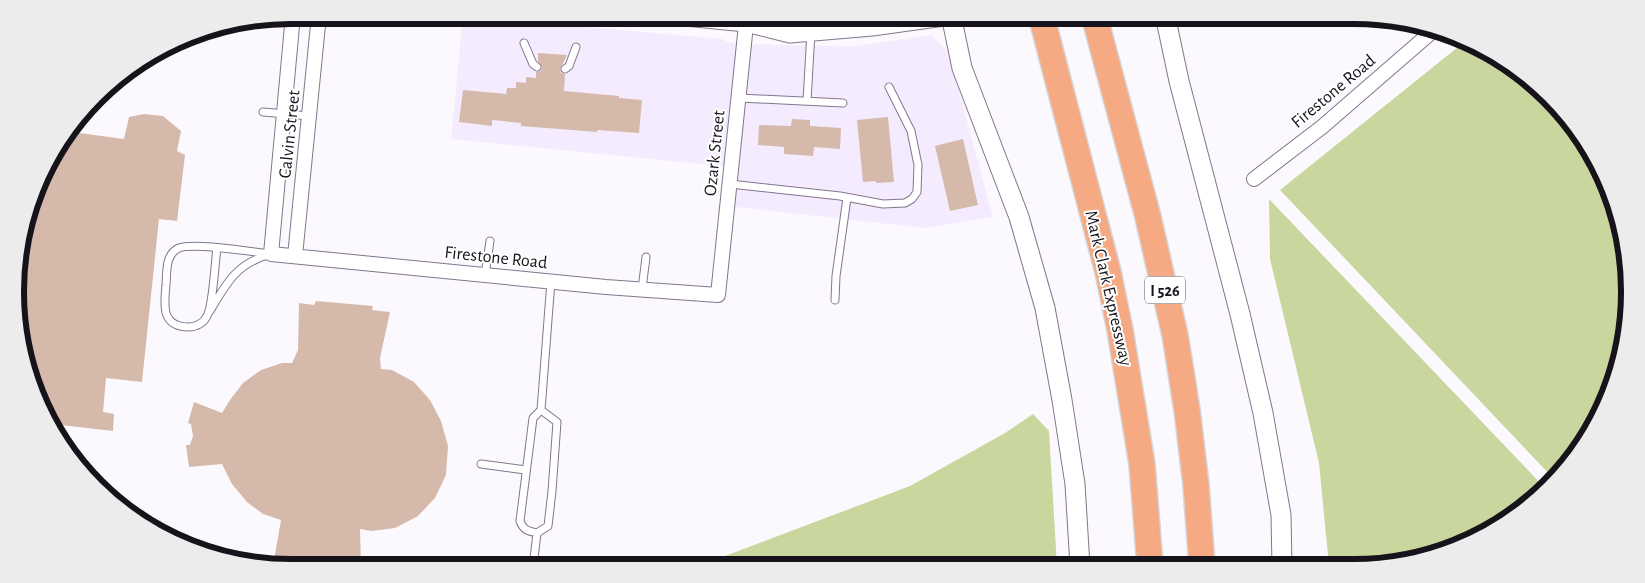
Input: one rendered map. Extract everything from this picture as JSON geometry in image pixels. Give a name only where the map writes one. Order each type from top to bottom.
[{"type":"highway","name":"I 526","points":[[1096,24],[1148,217],[1175,335],[1196,484],[1201,559]]},
{"type":"highway","name":"Mark Clark Expressway","points":[[1044,25],[1108,272],[1120,330],[1142,464],[1149,559]]},
{"type":"highway","points":[[1183,388],[1202,447],[1214,559]]},
{"type":"main road","points":[[762,24],[790,33],[886,24]]},
{"type":"main road","points":[[953,24],[962,68],[1019,217],[1045,308],[1073,474],[1079,559]]},
{"type":"main road","points":[[1167,24],[1179,82],[1240,314],[1263,413],[1281,515],[1282,559]]},
{"type":"street","name":"Calvin Street","points":[[271,254],[292,24]]},
{"type":"street","name":"Calvin Street","points":[[295,256],[319,24]]},
{"type":"street","name":"Ozark Street","points":[[718,295],[746,24]]},
{"type":"street","name":"Firestone Road","points":[[1254,179],[1322,127],[1429,35]]},
{"type":"street","name":"Firestone Road","points":[[271,254],[642,290],[718,295]]},
{"type":"lane","points":[[807,101],[811,32]]},
{"type":"lane","points":[[524,43],[533,64],[537,67]]},
{"type":"lane","points":[[566,70],[570,66],[576,48]]},
{"type":"lane","points":[[730,184],[883,204],[905,203],[912,199],[917,192],[918,165],[911,132],[889,87]]},
{"type":"lane","points":[[739,98],[843,103]]},
{"type":"lane","points":[[263,112],[310,116]]},
{"type":"lane","points":[[835,300],[836,276],[847,198]]},
{"type":"lane","points":[[485,275],[490,241]]},
{"type":"lane","points":[[186,246],[271,254],[240,267],[230,278],[209,314],[200,324],[192,327],[178,325],[167,317],[164,308],[168,261],[173,252],[186,246]]},
{"type":"lane","points":[[209,314],[217,248]]},
{"type":"lane","points":[[642,290],[646,256]]},
{"type":"lane","points":[[541,410],[557,422],[548,526],[537,533],[525,530],[520,521],[534,418],[541,410],[551,281]]},
{"type":"lane","points":[[481,464],[526,470]]},
{"type":"lane","points":[[534,559],[537,533]]},
{"type":"shaded area","points":[[462,24],[553,24],[773,45],[856,46],[931,35],[948,51],[993,217],[924,228],[727,206],[731,167],[451,139]]},
{"type":"green space","points":[[1460,46],[1502,69],[1543,102],[1566,129],[1594,173],[1612,222],[1621,274],[1619,326],[1607,378],[1594,410],[1576,440],[1549,474],[1280,190]]},
{"type":"green space","points":[[1269,199],[1541,483],[1502,514],[1472,532],[1440,545],[1388,557],[1328,559],[1319,463],[1270,259]]},
{"type":"green space","points":[[1033,414],[1049,431],[1057,559],[717,559],[910,486],[1005,433]]},
{"type":"building","points":[[538,53],[567,55],[560,69],[561,73],[565,74],[564,91],[642,100],[639,133],[521,126],[521,123],[492,120],[492,126],[459,122],[463,90],[506,94],[507,88],[516,88],[516,82],[526,83],[526,77],[536,78],[536,72],[541,71],[542,67],[538,61]]},
{"type":"building","points":[[144,114],[163,116],[181,131],[177,151],[185,155],[177,221],[159,219],[142,382],[106,378],[103,412],[114,414],[113,431],[60,425],[51,410],[38,378],[26,326],[24,274],[29,239],[38,205],[51,173],[76,133],[124,139],[129,117]]},
{"type":"building","points":[[888,117],[894,182],[863,182],[857,120]]},
{"type":"building","points":[[792,119],[810,120],[810,126],[841,128],[840,149],[814,147],[813,156],[784,154],[784,147],[758,145],[759,125],[791,126]]},
{"type":"building","points":[[963,139],[978,205],[950,211],[935,146]]},
{"type":"building","points":[[316,301],[373,306],[372,310],[390,312],[380,358],[381,369],[392,370],[414,382],[430,400],[441,421],[448,446],[446,475],[435,498],[418,516],[395,528],[371,531],[360,529],[361,559],[274,559],[281,520],[263,514],[247,502],[232,484],[222,464],[189,467],[186,445],[190,445],[193,436],[191,424],[188,423],[194,402],[222,413],[243,383],[261,370],[282,363],[292,363],[298,350],[299,303],[314,305]]}]
